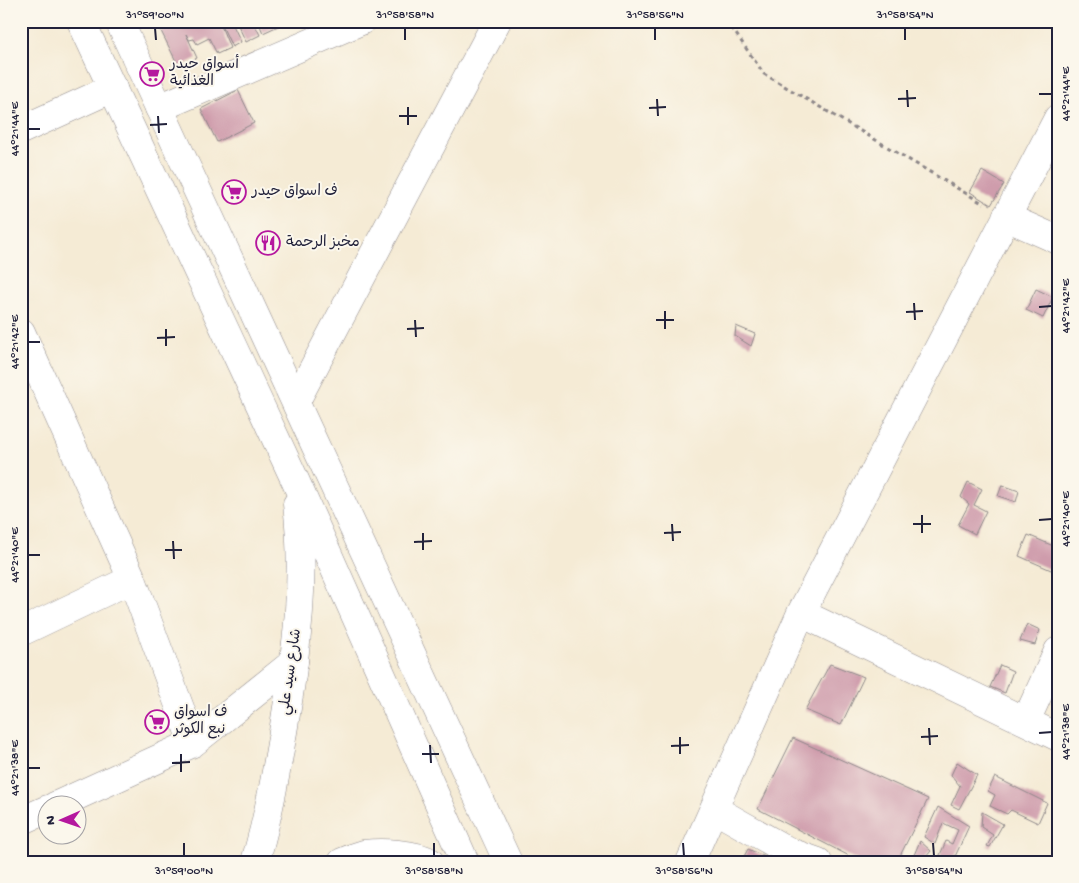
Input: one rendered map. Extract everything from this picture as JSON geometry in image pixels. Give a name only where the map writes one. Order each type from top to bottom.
[{"type":"street","points":[[81,21],[295,480],[465,862]]},
{"type":"street","points":[[119,21],[508,862]]},
{"type":"street","points":[[159,108],[361,21]]},
{"type":"street","points":[[296,401],[498,21]]},
{"type":"street","points":[[21,130],[113,88]]},
{"type":"street","points":[[690,862],[801,612],[1058,118]]},
{"type":"street","points":[[1006,217],[1058,240]]},
{"type":"street","points":[[21,332],[132,579],[193,743]]},
{"type":"street","name":"شارع سيد علي","points":[[258,854],[276,775],[294,662],[301,599],[301,540],[295,480]]},
{"type":"street","points":[[21,632],[132,579]]},
{"type":"street","points":[[801,612],[1058,736]]},
{"type":"street","points":[[1026,721],[1058,651]]},
{"type":"street","points":[[76,796],[193,743],[294,662]]},
{"type":"street","points":[[714,809],[790,852],[818,862]]},
{"type":"street","points":[[21,820],[38,813]]},
{"type":"street","points":[[238,862],[258,854]]},
{"type":"street","points":[[342,862],[364,854],[409,856],[430,862]]},
{"type":"path","points":[[728,21],[764,74],[1006,217]]},
{"type":"building","points":[[156,21],[202,21],[204,25],[212,21],[219,21],[230,48],[217,54],[209,38],[197,44],[194,39],[189,40],[186,34],[197,58],[179,67]]},
{"type":"building","points":[[220,21],[231,21],[241,42],[232,47]]},
{"type":"building","points":[[236,21],[253,21],[260,35],[246,42]]},
{"type":"building","points":[[258,21],[289,21],[263,33]]},
{"type":"building","points":[[238,90],[254,123],[217,142],[201,109]]},
{"type":"building","points":[[982,171],[1004,184],[991,205],[970,192]]},
{"type":"building","points":[[1036,289],[1053,297],[1043,318],[1026,310]]},
{"type":"building","points":[[736,326],[755,334],[751,346],[735,336]]},
{"type":"building","points":[[968,482],[982,489],[974,505],[986,511],[975,534],[958,525],[969,504],[961,497]]},
{"type":"building","points":[[1002,485],[1019,491],[1016,502],[998,496]]},
{"type":"building","points":[[1028,535],[1058,548],[1058,573],[1019,556]]},
{"type":"building","points":[[1027,624],[1040,630],[1035,645],[1020,641]]},
{"type":"building","points":[[830,664],[864,677],[841,725],[805,710]]},
{"type":"building","points":[[1000,665],[1013,671],[1005,693],[990,687]]},
{"type":"building","points":[[793,738],[928,799],[897,862],[861,862],[758,809]]},
{"type":"building","points":[[957,762],[977,775],[959,809],[951,805],[960,786],[951,775]]},
{"type":"building","points":[[995,777],[1047,803],[1038,823],[1011,810],[1007,814],[990,806],[995,795],[988,791]]},
{"type":"building","points":[[938,807],[969,826],[953,861],[948,859],[943,862],[937,862],[946,841],[952,844],[958,830],[943,823],[935,844],[924,837]]},
{"type":"building","points":[[982,812],[1003,824],[990,847],[987,846],[993,835],[981,827]]},
{"type":"building","points":[[920,841],[931,851],[925,858],[933,859],[932,862],[911,862]]},
{"type":"building","points":[[748,849],[776,862],[741,862]]},
{"type":"place","name":"أسواق حيدر الغذائية","points":[[152,74]]},
{"type":"place","name":"ف اسواق حيدر","points":[[234,192]]},
{"type":"place","name":"مخبز الرحمة","points":[[268,243]]},
{"type":"place","name":"ف اسواق نبع الكوثر","points":[[157,722]]}]
